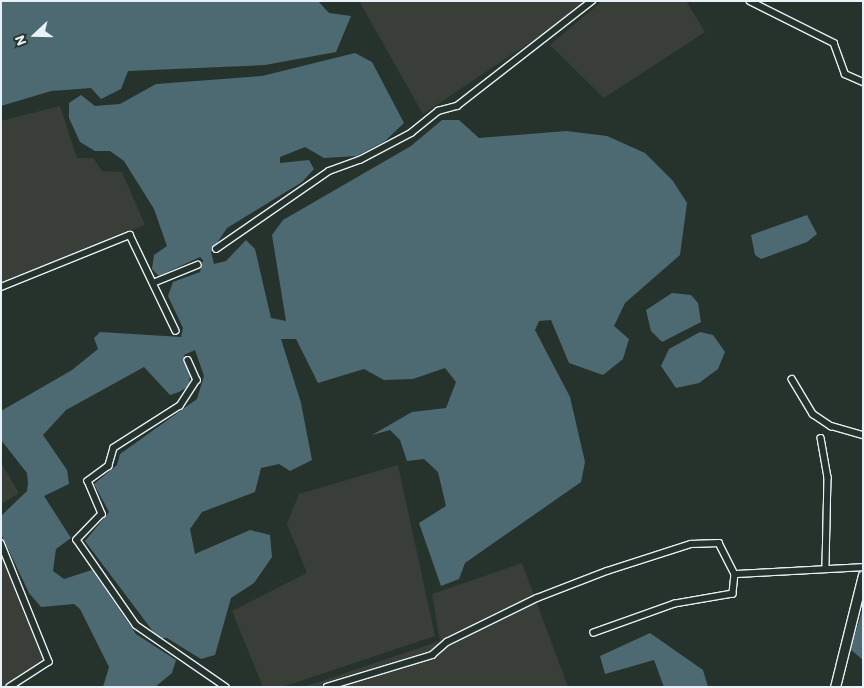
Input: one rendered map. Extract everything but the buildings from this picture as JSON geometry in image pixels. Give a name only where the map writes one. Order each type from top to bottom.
[{"type":"street","points":[[216,249],[329,171],[360,160],[411,133],[438,111],[457,106],[592,1]]},
{"type":"street","points":[[750,1],[834,43],[846,74],[863,82]]},
{"type":"street","points":[[1,288],[130,235],[176,331]]},
{"type":"street","points":[[153,283],[197,266]]},
{"type":"street","points":[[188,360],[197,380],[180,406],[114,448],[109,466],[88,481],[102,514],[77,540],[136,624],[152,640],[226,687]]},
{"type":"street","points":[[792,379],[813,414],[831,426],[863,435]]},
{"type":"street","points":[[821,438],[828,477],[826,565]]},
{"type":"street","points":[[1,543],[49,662],[10,687]]},
{"type":"street","points":[[328,687],[432,655],[447,642],[537,598],[691,544],[719,543],[735,574],[733,594],[676,604],[594,634]]},
{"type":"street","points":[[735,574],[826,565],[863,567]]},
{"type":"street","points":[[835,687],[863,575]]},
{"type":"shaded area","points":[[359,1],[592,1],[423,114]]},
{"type":"shaded area","points":[[602,1],[686,1],[705,32],[604,98],[550,45]]},
{"type":"shaded area","points":[[60,106],[77,158],[93,158],[102,171],[122,172],[145,225],[1,282],[1,121]]},
{"type":"shaded area","points":[[1,463],[19,493],[1,504]]},
{"type":"shaded area","points":[[398,465],[435,636],[282,687],[263,687],[232,611],[307,573],[287,524],[299,494]]},
{"type":"shaded area","points":[[1,554],[45,661],[4,687],[1,687]]},
{"type":"shaded area","points":[[522,563],[568,687],[304,687],[440,641],[432,594]]},
{"type":"water","points":[[1,1],[318,1],[329,13],[351,16],[336,52],[265,65],[128,71],[121,89],[101,99],[91,88],[51,91],[1,106]]},
{"type":"water","points":[[355,53],[372,62],[404,123],[385,141],[357,156],[324,158],[305,147],[280,157],[280,163],[309,160],[314,169],[302,182],[227,228],[211,252],[214,264],[226,261],[246,240],[255,249],[271,318],[286,321],[272,235],[283,220],[411,146],[442,120],[459,120],[479,138],[566,131],[607,136],[645,153],[673,181],[687,203],[680,255],[625,303],[614,326],[629,339],[623,359],[603,375],[569,363],[551,320],[539,321],[535,330],[570,397],[585,462],[581,482],[465,563],[459,579],[441,586],[419,523],[446,506],[438,472],[424,459],[407,461],[400,440],[390,430],[372,435],[412,412],[446,408],[456,382],[445,368],[413,379],[384,380],[364,369],[318,383],[296,339],[281,339],[301,403],[312,460],[290,471],[279,464],[261,468],[255,492],[202,512],[190,529],[195,554],[250,530],[270,535],[272,557],[254,583],[231,598],[215,655],[201,659],[167,638],[158,638],[85,541],[109,512],[94,484],[117,465],[120,454],[197,399],[204,376],[195,350],[184,355],[190,376],[189,386],[179,392],[170,395],[144,367],[66,410],[43,435],[67,470],[69,484],[44,496],[71,538],[56,549],[53,571],[64,579],[92,570],[136,634],[176,660],[172,673],[155,687],[103,687],[109,667],[80,609],[74,604],[41,607],[29,593],[1,534],[1,516],[27,491],[28,483],[27,473],[1,440],[1,411],[72,370],[98,349],[94,338],[100,332],[181,337],[183,328],[168,296],[173,282],[200,272],[203,260],[200,257],[159,276],[152,269],[154,255],[167,246],[154,209],[124,161],[110,151],[95,151],[80,142],[69,118],[69,103],[81,95],[95,106],[120,104],[156,84],[262,76]]},
{"type":"water","points":[[807,215],[817,234],[807,242],[761,259],[755,255],[751,235]]},
{"type":"water","points":[[672,293],[691,295],[698,303],[701,322],[662,342],[651,331],[646,310]]},
{"type":"water","points":[[700,332],[713,335],[725,352],[718,369],[699,383],[676,388],[661,366],[669,349]]},
{"type":"water","points":[[863,609],[863,660],[850,649]]},
{"type":"water","points":[[650,633],[703,670],[708,687],[664,687],[654,660],[605,674],[600,656]]}]
